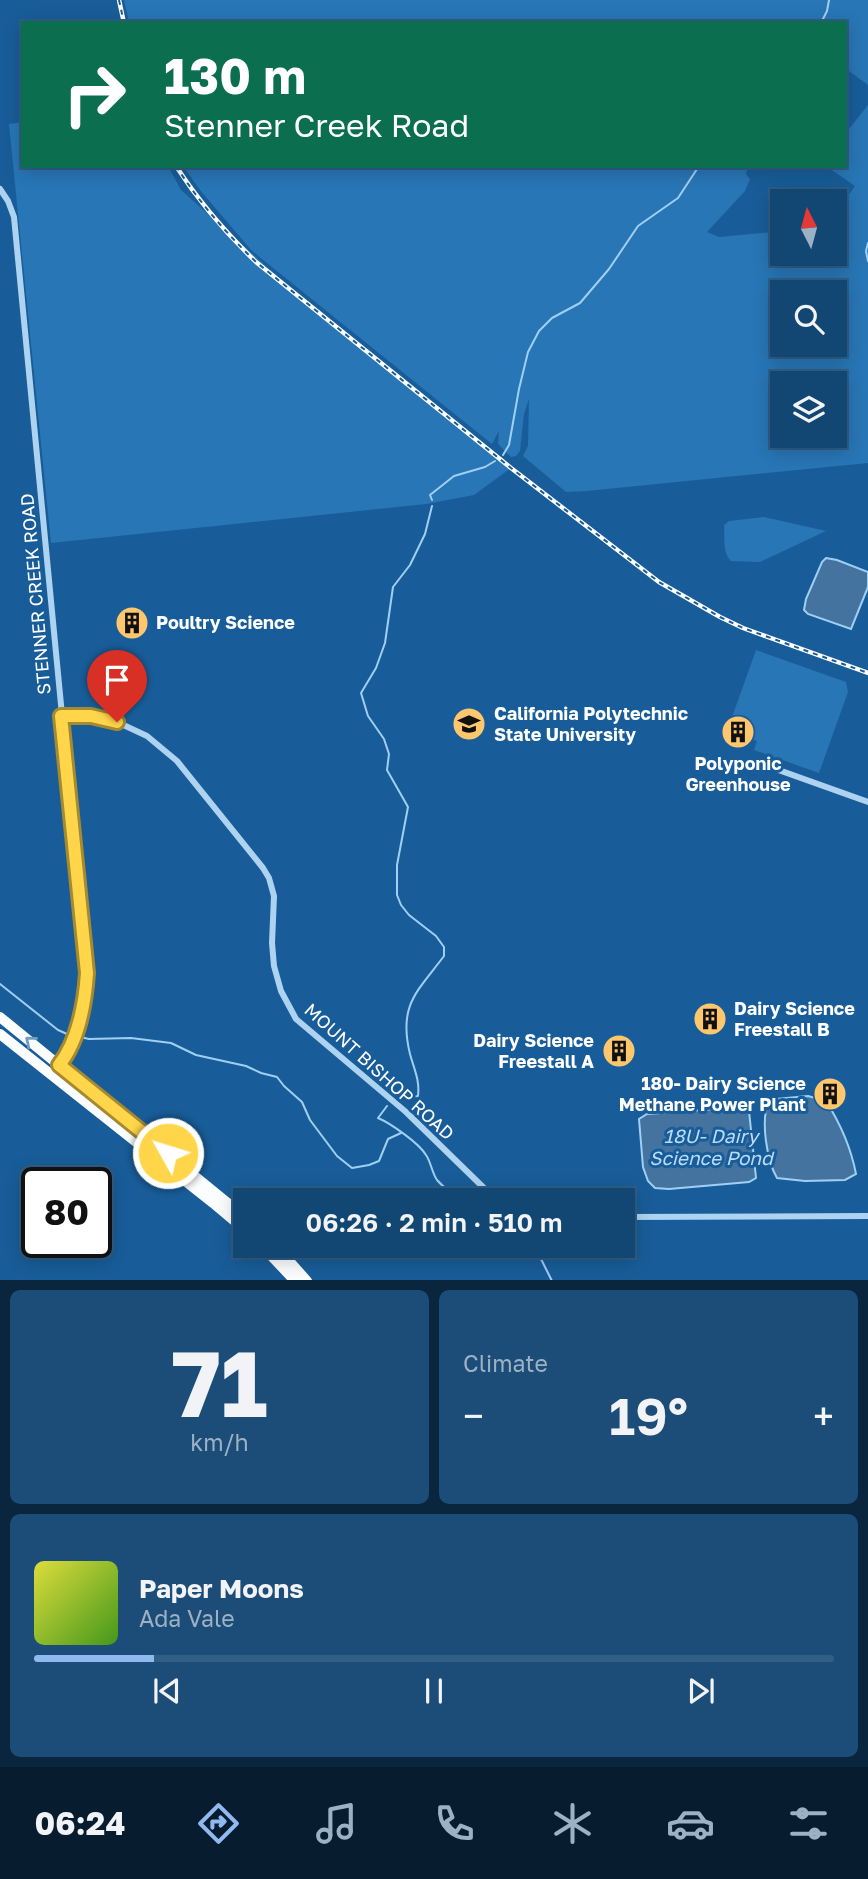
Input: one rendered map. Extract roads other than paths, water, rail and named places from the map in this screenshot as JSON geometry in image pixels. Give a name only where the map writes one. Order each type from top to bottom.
[{"type":"highway","points":[[0,1017],[233,1207]]},
{"type":"highway","points":[[0,1034],[233,1220]]},
{"type":"highway","points":[[274,1258],[295,1280]]},
{"type":"highway","points":[[287,1258],[307,1280]]},
{"type":"street","name":"STENNER CREEK ROAD","points":[[0,189],[14,217],[87,973],[72,1045],[51,1074]]},
{"type":"street","name":"MOUNT BISHOP ROAD","points":[[61,716],[91,716],[117,722],[147,736],[177,761],[269,878],[274,896],[274,966],[281,990],[296,1019],[406,1112],[484,1188]]},
{"type":"street","points":[[759,763],[868,802]]},
{"type":"street","points":[[635,1217],[868,1216]]},
{"type":"water","points":[[826,558],[868,572],[868,587],[851,629],[808,614],[804,610],[806,599]]},
{"type":"water","points":[[808,1096],[826,1101],[844,1136],[856,1174],[845,1180],[805,1181],[777,1178],[773,1171],[765,1129],[769,1101]]},
{"type":"water","name":"18U- Dairy Science Pond","points":[[743,1107],[749,1111],[756,1178],[749,1182],[669,1189],[655,1188],[648,1181],[643,1167],[639,1119],[647,1114]]},
{"type":"waterway","points":[[822,21],[829,0]]},
{"type":"waterway","points":[[503,455],[509,445],[528,352],[539,331],[552,318],[580,303],[609,269],[638,226],[678,198],[698,168]]},
{"type":"waterway","points":[[868,243],[868,261]]},
{"type":"waterway","points":[[432,500],[430,495],[454,476],[485,467],[495,461]]},
{"type":"waterway","points":[[400,1098],[418,1096],[407,1037],[408,1011],[418,990],[444,956],[444,947],[436,936],[409,915],[397,895],[397,865],[408,807],[387,770],[389,754],[384,739],[368,716],[361,693],[376,668],[385,643],[393,587],[410,565],[425,534],[432,506]]},
{"type":"waterway","points":[[0,984],[58,1030],[67,1034],[89,1039],[131,1038],[171,1043],[196,1055],[246,1066],[277,1077],[302,1102],[310,1120],[337,1156],[352,1168],[379,1161],[388,1139],[401,1133]]},
{"type":"waterway","points":[[387,1106],[378,1118],[404,1134],[422,1150],[435,1177],[446,1188]]},
{"type":"waterway","points":[[540,1258],[552,1280]]},
{"type":"railway","points":[[119,0],[124,21]]},
{"type":"railway","points":[[177,168],[213,216],[256,262],[511,468],[659,582],[743,628],[868,673]]},
{"type":"place","name":"Poultry Science","points":[[132,623]]},
{"type":"place","name":"California Polytechnic State University","points":[[469,724]]},
{"type":"place","name":"Polyponic Greenhouse","points":[[738,732]]},
{"type":"place","name":"Dairy Science Freestall B","points":[[710,1019]]},
{"type":"place","name":"Dairy Science Freestall A","points":[[619,1051]]},
{"type":"place","name":"180- Dairy Science Methane Power Plant","points":[[830,1094]]}]
